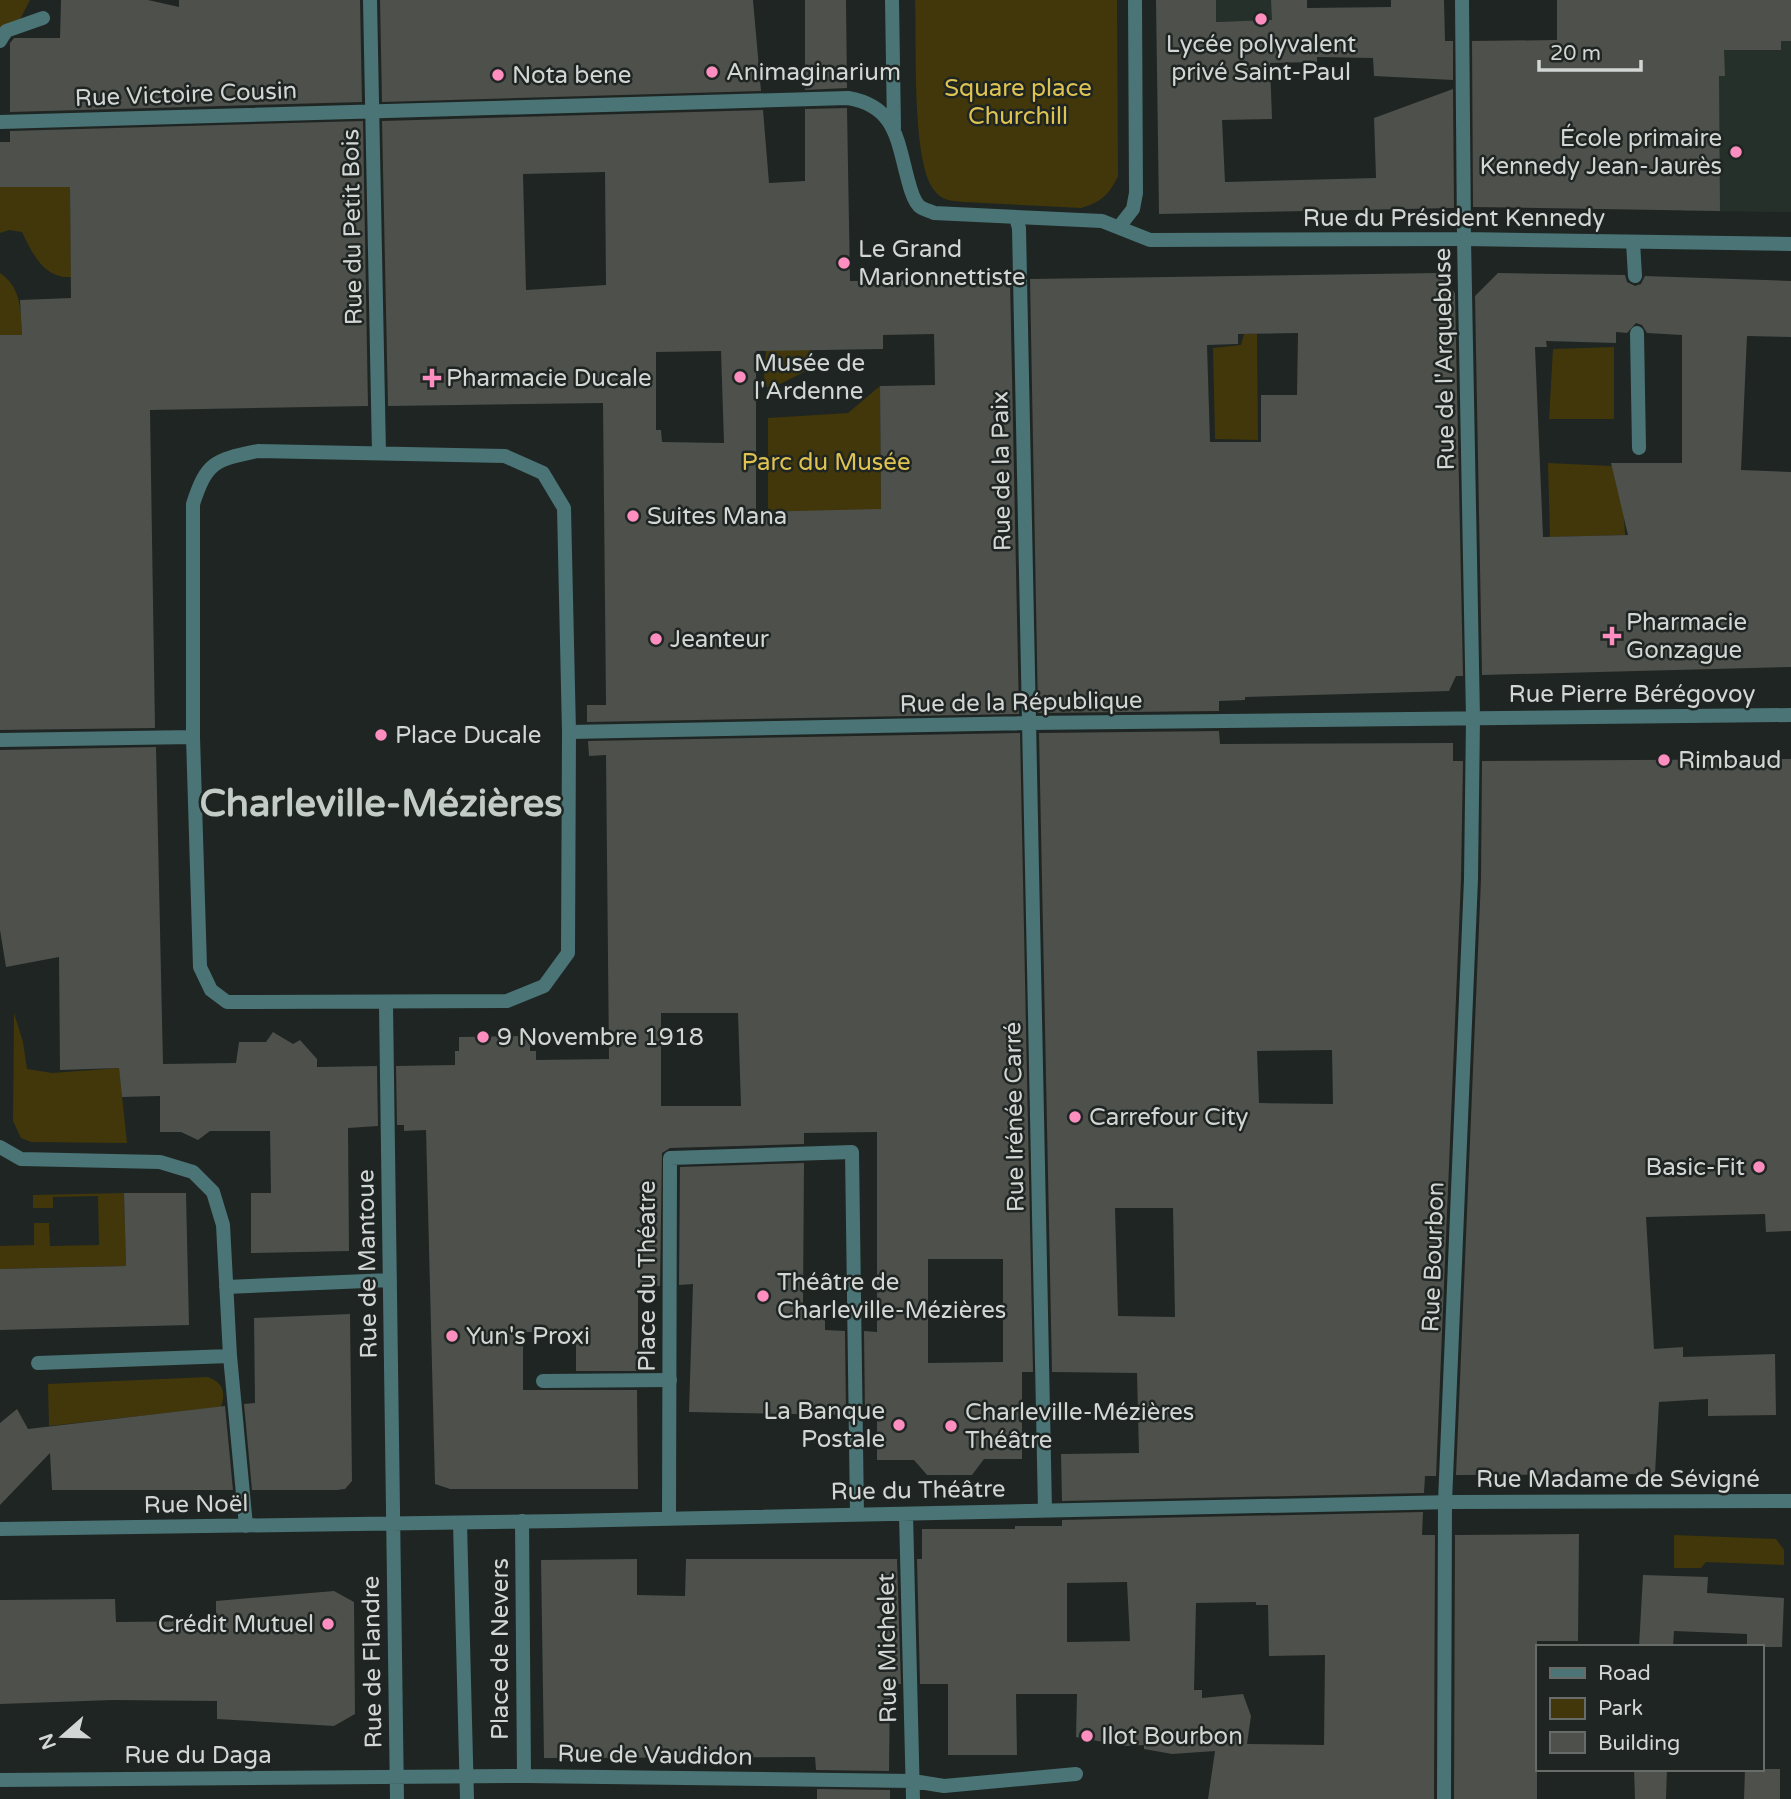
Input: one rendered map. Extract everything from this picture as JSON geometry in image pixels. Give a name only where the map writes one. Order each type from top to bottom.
[{"type":"street","name":"Rue du Petit Bois","points":[[370,0],[379,453]]},
{"type":"street","points":[[892,0],[894,129]]},
{"type":"street","points":[[1119,227],[1133,209],[1136,192],[1135,0]]},
{"type":"street","name":"Rue de l'Arquebuse","points":[[1462,0],[1473,718]]},
{"type":"street","points":[[0,41],[6,31],[43,18]]},
{"type":"street","name":"Rue Victoire Cousin","points":[[0,122],[848,98],[863,100],[886,114],[894,129]]},
{"type":"street","name":"Rue du Président Kennedy","points":[[894,129],[911,192],[919,206],[934,213],[1102,220],[1150,240],[1464,239],[1791,244]]},
{"type":"street","name":"Rue de la Paix","points":[[1016,218],[1019,228],[1029,723]]},
{"type":"street","points":[[1633,242],[1635,276]]},
{"type":"street","points":[[1637,333],[1639,448]]},
{"type":"street","points":[[258,451],[379,453],[505,456],[543,473],[564,508],[569,732],[568,953],[544,986],[507,1001],[386,1004],[227,1002],[211,990],[200,967],[193,737],[193,504],[202,476],[222,459],[258,451]]},
{"type":"street","name":"Rue Pierre Bérégovoy","points":[[1473,718],[1791,715]]},
{"type":"street","name":"Rue de la République","points":[[569,732],[1473,718]]},
{"type":"street","name":"Rue Bourbon","points":[[1444,1799],[1445,1502],[1471,879],[1473,718]]},
{"type":"street","name":"Rue Irénée Carré","points":[[1029,723],[1045,1510]]},
{"type":"street","points":[[0,740],[193,737]]},
{"type":"street","name":"Rue de Mantoue","points":[[386,1004],[392,1524]]},
{"type":"street","points":[[0,1147],[21,1159],[160,1162],[193,1172],[213,1192],[223,1226],[230,1356],[246,1526]]},
{"type":"street","name":"Place du Théatre","points":[[669,1518],[670,1158],[852,1152],[858,1514]]},
{"type":"street","points":[[226,1287],[390,1280]]},
{"type":"street","points":[[38,1363],[230,1356]]},
{"type":"street","points":[[543,1381],[670,1380]]},
{"type":"street","name":"Rue Madame de Sévigné","points":[[1445,1502],[1791,1501]]},
{"type":"street","name":"Rue du Théâtre","points":[[392,1524],[1445,1502]]},
{"type":"street","name":"Rue Michelet","points":[[906,1514],[913,1799]]},
{"type":"street","name":"Place de Nevers","points":[[522,1521],[524,1776]]},
{"type":"street","points":[[460,1523],[467,1799]]},
{"type":"street","name":"Rue Noël","points":[[0,1529],[392,1524]]},
{"type":"street","name":"Rue de Flandre","points":[[392,1524],[397,1799]]},
{"type":"street","points":[[913,1781],[944,1786],[1076,1774]]},
{"type":"street","name":"Rue de Vaudidon","points":[[397,1777],[913,1781]]},
{"type":"street","name":"Rue du Daga","points":[[0,1780],[397,1777]]},
{"type":"shaded area","name":"Lycée polyvalent privé Saint-Paul","points":[[1200,0],[1307,0],[1307,38],[1235,24],[1234,21],[1216,22]]},
{"type":"shaded area","name":"École primaire Kennedy Jean-Jaurès","points":[[1791,0],[1791,212],[1683,211],[1681,93],[1688,75]]},
{"type":"green space","points":[[0,0],[30,0],[10,39],[0,40]]},
{"type":"green space","name":"Square place Churchill","points":[[915,0],[1117,0],[1118,176],[1104,197],[1081,208],[959,202],[940,196],[934,190],[927,175],[918,128]]},
{"type":"green space","points":[[0,187],[70,187],[71,277],[62,277],[46,269],[35,256],[22,232],[9,230],[0,233]]},
{"type":"green space","points":[[0,273],[13,286],[19,301],[22,336],[0,335]]},
{"type":"green space","points":[[1244,334],[1257,334],[1258,440],[1215,439],[1213,348],[1241,345]]},
{"type":"green space","points":[[1614,347],[1614,419],[1549,419],[1553,349]]},
{"type":"green space","points":[[811,349],[806,371],[768,390],[764,378],[766,350]]},
{"type":"green space","name":"Parc du Musée","points":[[880,386],[881,511],[768,511],[768,418],[848,413]]},
{"type":"green space","points":[[1548,463],[1612,466],[1624,516],[1625,535],[1550,537]]},
{"type":"green space","points":[[14,1013],[23,1042],[27,1069],[52,1073],[119,1068],[127,1143],[31,1142],[21,1138],[13,1121]]},
{"type":"green space","points":[[124,1193],[126,1266],[0,1269],[0,1246],[34,1245],[34,1223],[49,1223],[50,1246],[99,1245],[98,1196],[53,1197],[53,1208],[33,1208],[33,1195]]},
{"type":"green space","points":[[208,1377],[222,1388],[221,1407],[49,1426],[48,1384]]},
{"type":"green space","points":[[1674,1535],[1776,1539],[1784,1550],[1784,1565],[1706,1562],[1701,1568],[1674,1568]]},
{"type":"building","points":[[61,0],[148,0],[179,7],[179,0],[360,0],[362,102],[10,112],[10,43],[14,38],[60,38]]},
{"type":"building","points":[[380,0],[753,0],[761,91],[382,102]]},
{"type":"building","points":[[805,0],[846,0],[847,88],[805,90]]},
{"type":"building","points":[[1156,0],[1216,0],[1216,22],[1272,20],[1271,0],[1307,0],[1307,8],[1391,7],[1391,0],[1444,0],[1445,41],[1453,41],[1453,80],[1374,76],[1373,58],[1317,57],[1317,62],[1270,63],[1272,119],[1222,120],[1225,182],[1376,178],[1374,118],[1453,89],[1454,208],[1159,214]]},
{"type":"building","points":[[1557,0],[1791,0],[1791,41],[1781,41],[1781,50],[1724,50],[1725,76],[1719,76],[1720,211],[1473,207],[1472,41],[1557,40]]},
{"type":"building","points":[[847,108],[850,281],[1010,279],[1019,714],[587,722],[587,705],[606,705],[603,403],[388,406],[382,121],[763,110],[769,183],[805,181],[805,109]],"holes":[[[605,172],[606,285],[526,290],[523,174]],[[934,334],[935,385],[880,386],[881,509],[756,512],[756,351],[883,349],[883,335]],[[721,351],[724,443],[662,442],[661,430],[656,430],[656,352]]]},
{"type":"building","points":[[363,121],[368,406],[150,410],[155,728],[0,730],[0,335],[22,335],[20,300],[71,298],[70,187],[0,187],[0,142],[10,142],[10,131]]},
{"type":"building","points":[[1438,273],[1455,293],[1463,676],[1456,676],[1449,691],[1245,697],[1245,700],[1219,701],[1219,711],[1038,713],[1030,279]],"holes":[[[1298,333],[1297,395],[1261,395],[1261,442],[1210,442],[1207,345],[1238,344],[1238,334]]]},
{"type":"building","points":[[1498,273],[1625,275],[1627,282],[1635,286],[1641,284],[1645,276],[1791,281],[1791,337],[1747,336],[1741,470],[1791,472],[1791,667],[1482,675],[1475,296]],"holes":[[[1636,323],[1642,325],[1647,333],[1682,335],[1682,463],[1611,463],[1628,535],[1543,537],[1535,347],[1547,347],[1546,341],[1616,343],[1616,332],[1627,333]]]},
{"type":"building","points":[[1219,731],[1220,744],[1453,743],[1453,761],[1463,761],[1461,879],[1436,1476],[1425,1476],[1424,1493],[1062,1501],[1061,1454],[1139,1453],[1137,1373],[1052,1372],[1039,733]],"holes":[[[1332,1050],[1333,1104],[1259,1103],[1257,1051]],[[1115,1208],[1173,1208],[1175,1317],[1118,1316]]]},
{"type":"building","points":[[1020,733],[1033,1372],[1022,1372],[1022,1459],[984,1459],[972,1475],[927,1475],[914,1460],[877,1460],[877,1416],[865,1416],[864,1331],[877,1332],[877,1132],[804,1133],[804,1144],[670,1148],[662,1153],[660,1286],[638,1287],[638,1371],[576,1371],[576,1332],[523,1332],[523,1390],[637,1390],[638,1489],[450,1489],[435,1484],[426,1130],[404,1131],[404,1125],[397,1125],[396,1066],[455,1065],[459,1037],[530,1036],[530,1051],[536,1051],[536,1060],[609,1059],[606,755],[589,756],[588,741]],"holes":[[[661,1013],[738,1013],[741,1106],[661,1106]],[[928,1259],[1003,1259],[1003,1362],[928,1363]]]},
{"type":"building","points":[[156,747],[163,1064],[236,1063],[239,1042],[266,1042],[273,1032],[293,1044],[300,1040],[317,1059],[317,1067],[377,1066],[378,1126],[348,1128],[349,1251],[251,1253],[251,1193],[271,1193],[270,1131],[210,1131],[198,1140],[181,1132],[160,1132],[160,1096],[122,1097],[119,1068],[60,1070],[59,957],[6,967],[0,930],[0,750]]},
{"type":"building","points":[[1791,759],[1791,1231],[1766,1232],[1765,1214],[1646,1217],[1654,1349],[1683,1347],[1683,1357],[1775,1354],[1776,1415],[1708,1416],[1708,1399],[1659,1402],[1655,1474],[1456,1475],[1481,879],[1482,761]]},
{"type":"building","name":"Théâtre de Charleville-Mézières","points":[[804,1163],[803,1308],[825,1308],[825,1330],[845,1331],[846,1415],[689,1412],[693,1284],[679,1285],[680,1167]]},
{"type":"building","points":[[124,1193],[186,1193],[189,1325],[0,1330],[0,1269],[126,1266]]},
{"type":"building","points":[[350,1314],[352,1481],[345,1489],[337,1490],[252,1490],[244,1404],[255,1403],[254,1318]]},
{"type":"building","points":[[225,1406],[233,1490],[52,1490],[50,1453],[0,1505],[0,1423],[17,1409],[28,1429]]},
{"type":"building","points":[[1423,1512],[1422,1535],[1435,1535],[1434,1799],[1208,1799],[1215,1751],[1172,1754],[1144,1749],[1144,1745],[1125,1746],[1076,1737],[1077,1694],[1016,1694],[1017,1755],[948,1755],[948,1684],[920,1684],[917,1559],[922,1559],[922,1529],[1062,1526],[1062,1520]],"holes":[[[1127,1582],[1130,1641],[1067,1642],[1067,1583]],[[1256,1602],[1256,1605],[1268,1605],[1269,1656],[1325,1655],[1324,1745],[1247,1744],[1251,1716],[1243,1694],[1202,1698],[1202,1690],[1194,1690],[1196,1603]]]},
{"type":"building","points":[[1579,1534],[1578,1641],[1537,1641],[1536,1645],[1537,1799],[1454,1799],[1455,1535]]},
{"type":"building","points":[[637,1559],[637,1595],[685,1596],[686,1559],[897,1559],[901,1684],[890,1684],[889,1771],[816,1770],[815,1757],[544,1758],[541,1560]]},
{"type":"building","points":[[1643,1575],[1708,1577],[1707,1593],[1784,1598],[1782,1647],[1747,1645],[1747,1634],[1674,1631],[1673,1645],[1639,1645]]},
{"type":"building","points":[[334,1591],[354,1602],[355,1714],[334,1726],[217,1719],[217,1701],[113,1700],[0,1704],[0,1600],[115,1599],[116,1622],[216,1621],[216,1601]]},
{"type":"building","points":[[1780,1769],[1780,1799],[1744,1799],[1745,1771]]},
{"type":"building","points":[[1634,1771],[1667,1771],[1666,1799],[1635,1799]]},
{"type":"building","points":[[817,1789],[890,1790],[890,1799],[817,1799]]},
{"type":"place","name":"Lycée polyvalent privé Saint-Paul","points":[[1261,19]]},
{"type":"place","name":"Animaginarium","points":[[712,72]]},
{"type":"place","name":"Nota bene","points":[[498,75]]},
{"type":"place","name":"École primaire Kennedy Jean-Jaurès","points":[[1736,152]]},
{"type":"place","name":"Le Grand Marionnettiste","points":[[844,263]]},
{"type":"place","name":"Musée de l'Ardenne","points":[[740,377]]},
{"type":"place","name":"Pharmacie Ducale","points":[[432,378]]},
{"type":"place","name":"Suites Mana","points":[[633,516]]},
{"type":"place","name":"Pharmacie Gonzague","points":[[1612,636]]},
{"type":"place","name":"Jeanteur","points":[[656,639]]},
{"type":"place","name":"Place Ducale","points":[[381,735]]},
{"type":"place","name":"Rimbaud","points":[[1664,760]]},
{"type":"place","name":"9 Novembre 1918","points":[[483,1037]]},
{"type":"place","name":"Carrefour City","points":[[1075,1117]]},
{"type":"place","name":"Basic-Fit","points":[[1759,1167]]},
{"type":"place","name":"Théâtre de Charleville-Mézières","points":[[763,1296]]},
{"type":"place","name":"Yun's Proxi","points":[[452,1336]]},
{"type":"place","name":"La Banque Postale","points":[[899,1425]]},
{"type":"place","name":"Charleville-Mézières Théâtre","points":[[951,1426]]},
{"type":"place","name":"Crédit Mutuel","points":[[328,1624]]},
{"type":"place","name":"Ilot Bourbon","points":[[1087,1736]]},
{"type":"district","name":"Charleville-Mézières","points":[[381,803]]}]
